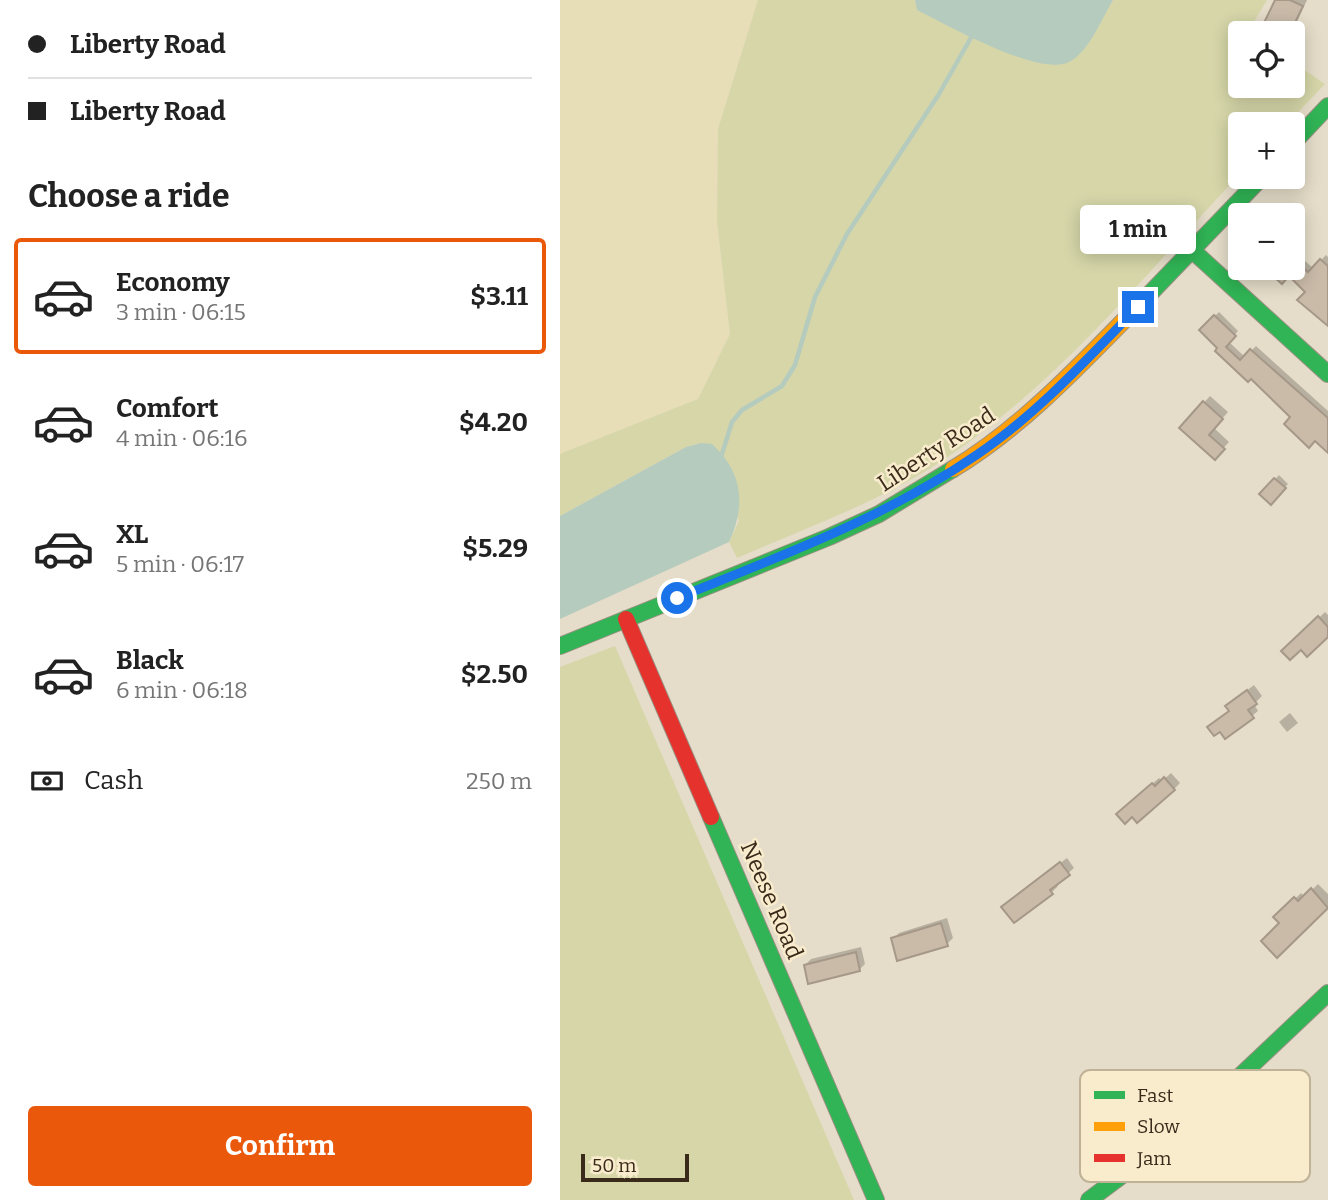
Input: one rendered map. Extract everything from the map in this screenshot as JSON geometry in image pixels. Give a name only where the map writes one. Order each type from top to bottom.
[{"type":"street","points":[[1305,130],[1328,106]]},
{"type":"street","name":"Liberty Road","points":[[560,646],[879,514],[980,453],[1083,362],[1251,189]]},
{"type":"street","points":[[1193,251],[1328,374]]},
{"type":"street","name":"Neese Road","points":[[626,619],[876,1200]]},
{"type":"street","points":[[1248,1070],[1328,993]]},
{"type":"street","points":[[1089,1200],[1114,1182]]},
{"type":"shaded area","points":[[560,0],[758,0],[718,129],[717,221],[730,333],[698,399],[560,454]]},
{"type":"shaded area","points":[[915,0],[1113,0],[1083,51],[1069,62],[1055,65],[1016,56],[970,37],[917,10]]},
{"type":"shaded area","points":[[701,443],[712,444],[730,466],[735,478],[738,515],[729,542],[560,619],[560,516],[686,447]]},
{"type":"green space","points":[[758,0],[915,0],[918,10],[971,36],[1039,63],[1085,46],[1113,0],[1267,0],[1254,21],[1228,21],[1228,98],[1305,98],[1305,70],[1325,84],[1298,112],[1228,112],[1228,187],[1063,362],[985,430],[943,460],[894,489],[737,558],[729,542],[739,521],[701,443],[686,447],[560,516],[560,454],[698,399],[730,334],[717,221],[718,129]]},
{"type":"green space","points":[[615,646],[854,1200],[560,1200],[560,667]]},
{"type":"building","points":[[1275,0],[1290,0],[1303,6],[1296,21],[1265,21]]},
{"type":"building","points":[[1320,259],[1328,266],[1328,326],[1297,300],[1305,292],[1293,280],[1305,280],[1305,269],[1308,272]]},
{"type":"building","points":[[1214,315],[1236,336],[1226,347],[1240,360],[1250,349],[1328,418],[1328,453],[1315,441],[1309,448],[1284,424],[1290,417],[1251,379],[1248,382],[1215,351],[1217,348],[1199,330]]},
{"type":"building","points":[[1203,401],[1223,419],[1209,435],[1225,449],[1215,460],[1179,428]]},
{"type":"building","points":[[1274,478],[1286,488],[1271,505],[1259,494]]},
{"type":"building","points":[[1318,616],[1328,627],[1328,637],[1307,657],[1301,650],[1290,660],[1281,651]]},
{"type":"building","points":[[1247,690],[1257,704],[1248,710],[1254,718],[1225,739],[1220,732],[1214,736],[1207,727],[1229,711],[1225,706]]},
{"type":"building","points":[[1164,777],[1175,790],[1137,823],[1132,817],[1125,824],[1116,814],[1152,783],[1155,786]]},
{"type":"building","points":[[1060,862],[1070,875],[1050,890],[1053,894],[1014,923],[1001,907]]},
{"type":"building","points":[[1311,888],[1328,908],[1277,958],[1261,941],[1279,923],[1273,917],[1294,897],[1298,901]]},
{"type":"building","points":[[941,923],[948,946],[897,961],[891,938]]},
{"type":"building","points":[[856,952],[860,971],[808,984],[804,965]]},
{"type":"waterway","points":[[721,457],[732,422],[742,410],[782,386],[795,365],[815,297],[847,234],[939,94],[973,34]]},
{"type":"traffic: fast","points":[[1305,130],[1328,106]]},
{"type":"traffic: fast","points":[[1140,304],[1250,189]]},
{"type":"traffic: fast","points":[[1193,251],[1328,374]]},
{"type":"traffic: fast","points":[[560,646],[829,537],[879,514],[953,469]]},
{"type":"traffic: fast","points":[[711,817],[876,1200]]},
{"type":"traffic: fast","points":[[1246,1070],[1328,993]]},
{"type":"traffic: fast","points":[[1089,1200],[1113,1182]]},
{"type":"traffic: slow","points":[[953,469],[1028,414],[1140,304]]},
{"type":"traffic: jam","points":[[626,619],[711,817]]},
{"type":"route","points":[[677,598],[828,537],[879,514],[927,487],[980,453],[1024,417],[1138,307]]}]
